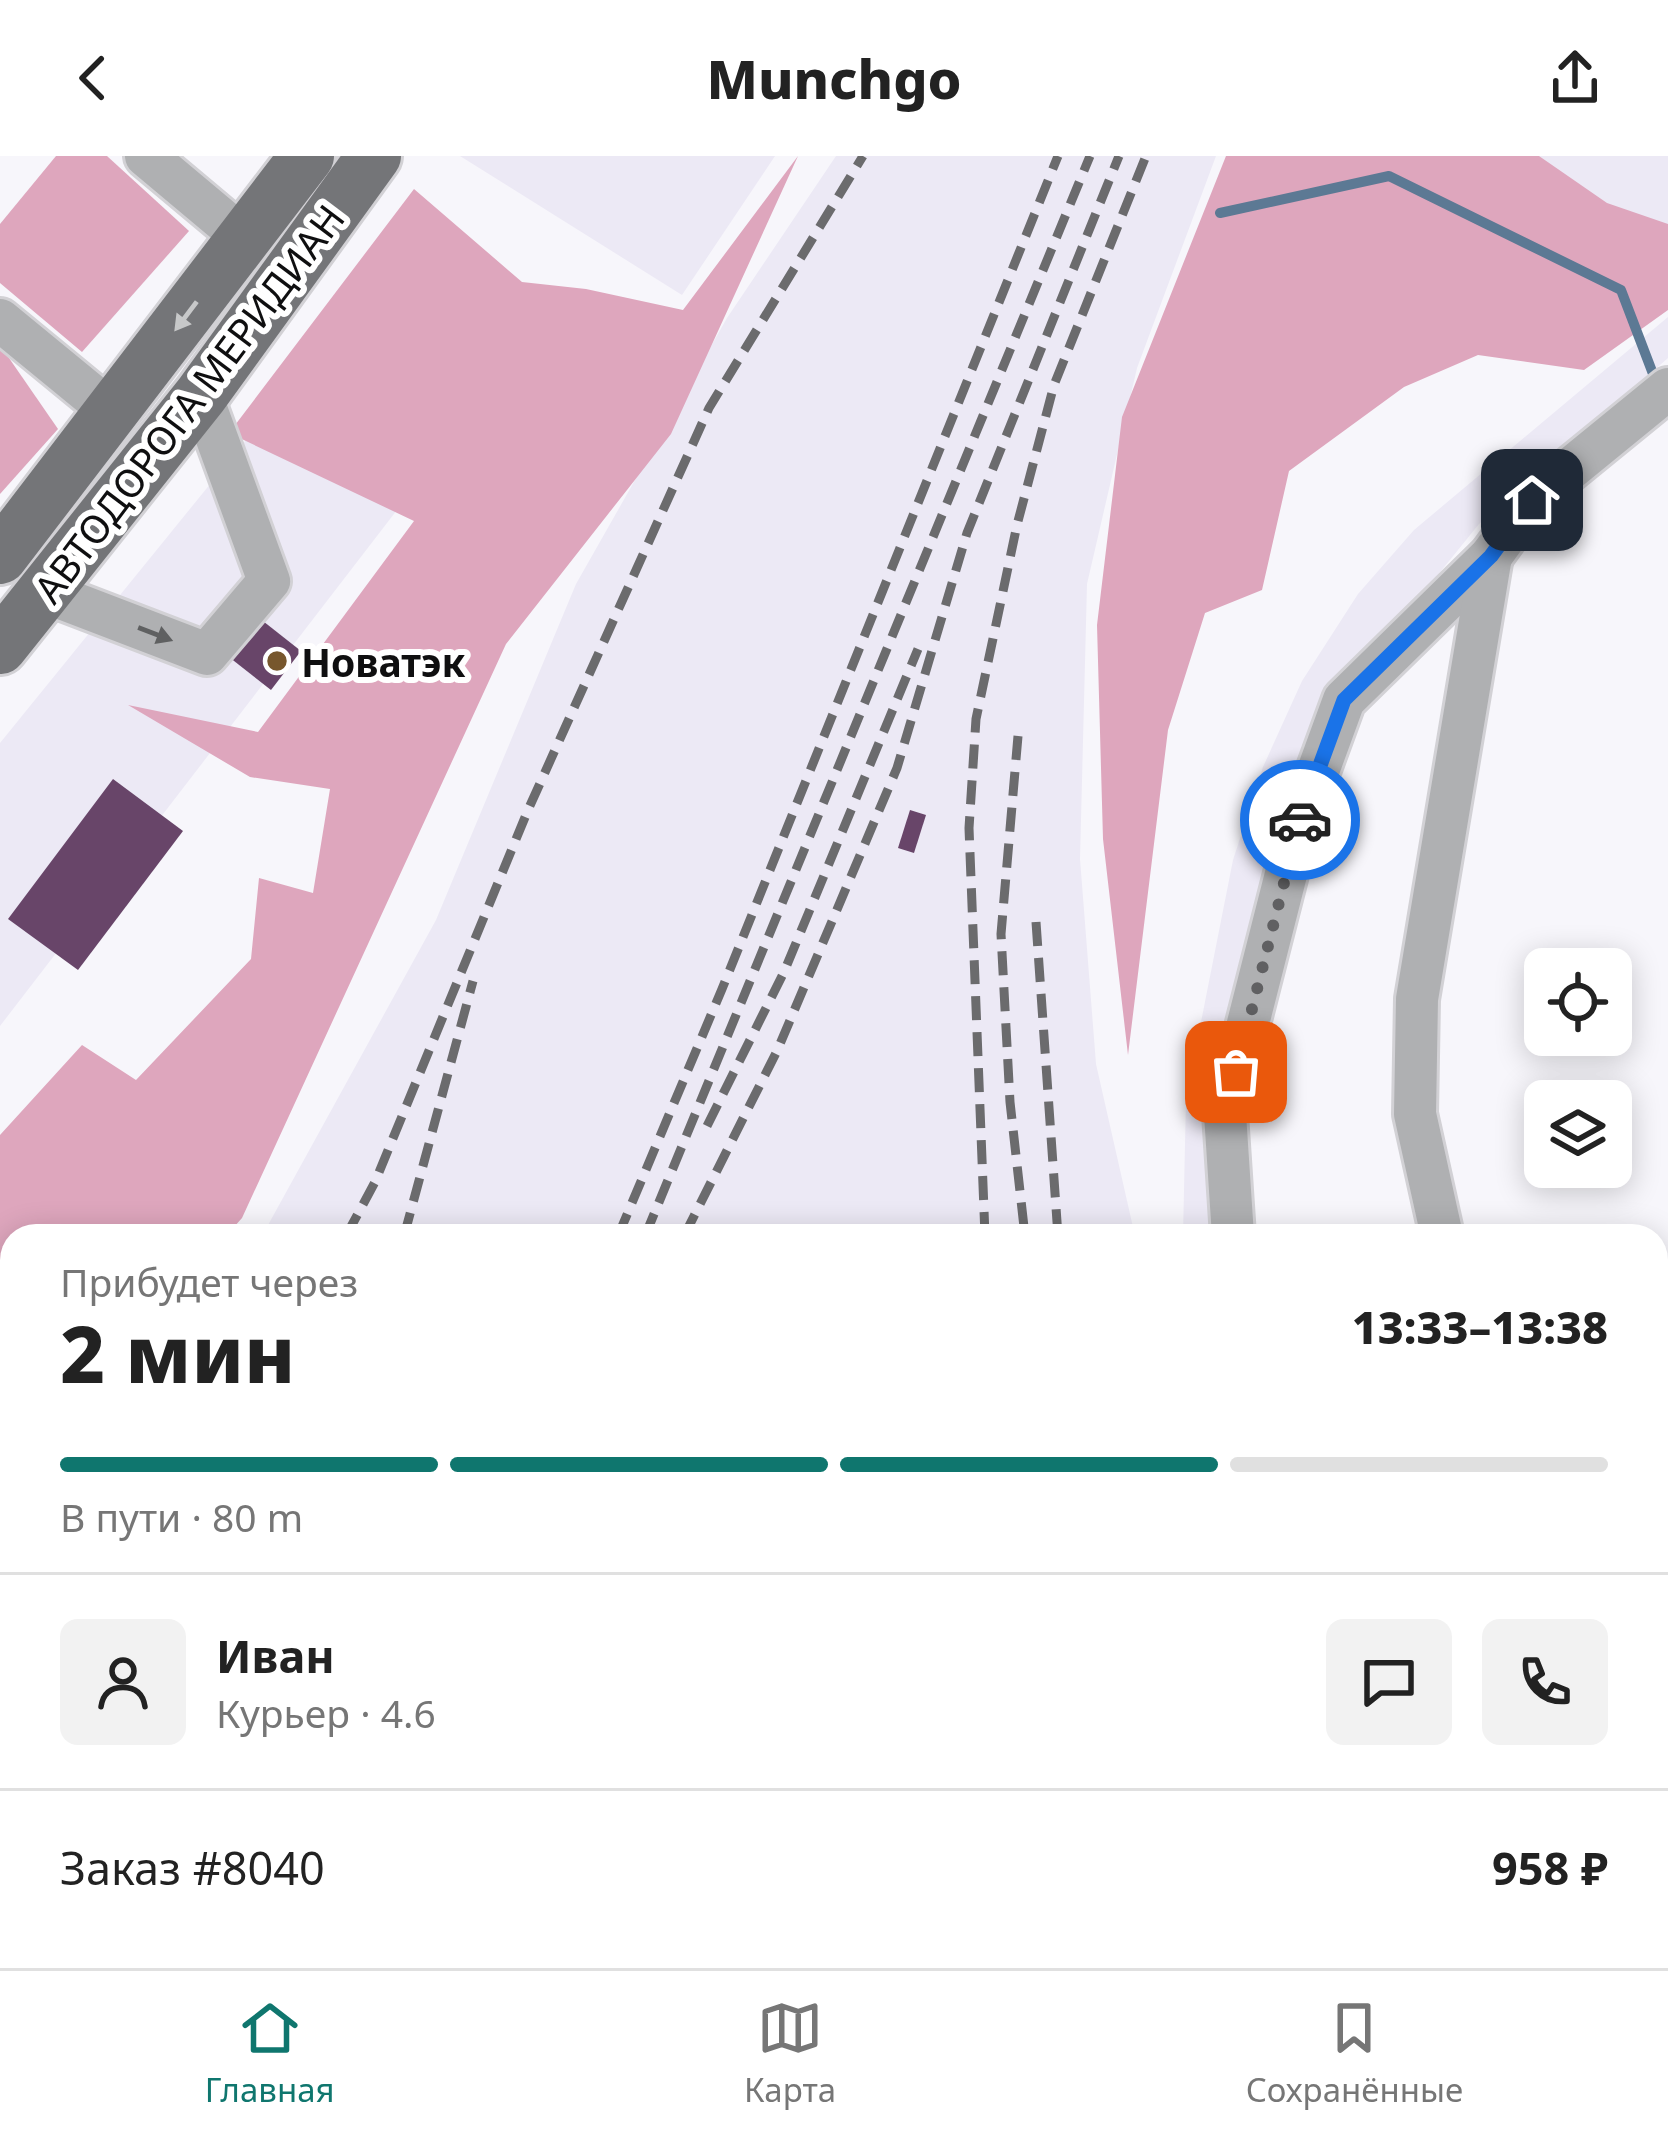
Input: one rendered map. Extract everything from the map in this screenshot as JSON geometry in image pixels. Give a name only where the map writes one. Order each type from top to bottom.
[{"type":"main road","name":"АВТОДОРОГА МЕРИДИАН","points":[[2,548],[307,156]]},
{"type":"main road","name":"АВТОДОРОГА МЕРИДИАН","points":[[0,647],[201,395],[374,156]]},
{"type":"lane","points":[[146,156],[245,238]]},
{"type":"lane","points":[[0,320],[112,412]]},
{"type":"lane","points":[[1232,1224],[1226,1114],[1299,823],[1344,700],[1491,556],[1532,500],[1668,389]]},
{"type":"lane","points":[[45,592],[207,654],[268,581],[201,395]]},
{"type":"lane","points":[[1439,1224],[1415,1114],[1418,999],[1491,556]]},
{"type":"shaded area","points":[[56,156],[107,156],[189,231],[82,352],[0,283],[0,224]]},
{"type":"shaded area","points":[[460,156],[775,156],[682,295]]},
{"type":"shaded area","points":[[798,156],[671,434],[506,644],[242,1218],[237,1224],[0,1224],[0,1135],[82,1045],[136,1080],[251,959],[259,878],[313,893],[330,789],[250,777],[128,705],[258,732],[414,521],[229,433],[414,189],[522,282],[586,289],[683,310]]},
{"type":"shaded area","points":[[836,156],[1216,156],[1137,368],[1087,584],[1080,859],[1096,1064],[1132,1224],[269,1224],[436,920],[576,584],[727,318]]},
{"type":"shaded area","points":[[1226,156],[1539,156],[1607,203],[1668,224],[1668,310],[1584,370],[1478,355],[1404,387],[1289,471],[1262,590],[1205,613],[1168,730],[1128,1055],[1103,839],[1097,625],[1122,417]]},
{"type":"shaded area","points":[[1416,156],[1668,156],[1668,267]]},
{"type":"shaded area","points":[[1668,317],[1668,358],[1479,524],[1352,681],[1217,1224],[1183,1224],[1186,1098],[1233,860],[1263,767],[1302,681],[1358,594],[1414,530]]},
{"type":"shaded area","points":[[0,345],[58,429],[0,494]]},
{"type":"shaded area","points":[[297,377],[427,471],[0,1026],[0,743]]},
{"type":"building","points":[[231,596],[301,651],[271,690],[201,635]]},
{"type":"building","points":[[113,779],[183,831],[78,970],[8,919]]},
{"type":"building","points":[[910,810],[926,815],[914,853],[898,848]]},
{"type":"waterway","points":[[1220,213],[1389,176],[1621,290],[1658,387]]},
{"type":"railway","points":[[352,1224],[375,1182],[528,810],[709,408],[863,156]]},
{"type":"railway","points":[[623,1224],[1058,156]]},
{"type":"railway","points":[[650,1224],[1090,156]]},
{"type":"railway","points":[[690,1224],[777,1051],[897,768],[967,533],[1119,156]]},
{"type":"railway","points":[[985,1224],[969,828],[976,719],[1017,525],[1054,385],[1146,156]]},
{"type":"railway","points":[[707,1126],[784,972],[918,649]]},
{"type":"railway","points":[[1018,736],[1001,934],[1010,1102],[1024,1224]]},
{"type":"railway","points":[[1036,922],[1057,1224]]},
{"type":"railway","points":[[407,1224],[473,981]]},
{"type":"way so far","points":[[1236,1072],[1300,820]]},
{"type":"place","name":"Новатэк","points":[[277,661]]},
{"type":"route","points":[[1300,820],[1344,700],[1491,556],[1532,500]]}]
